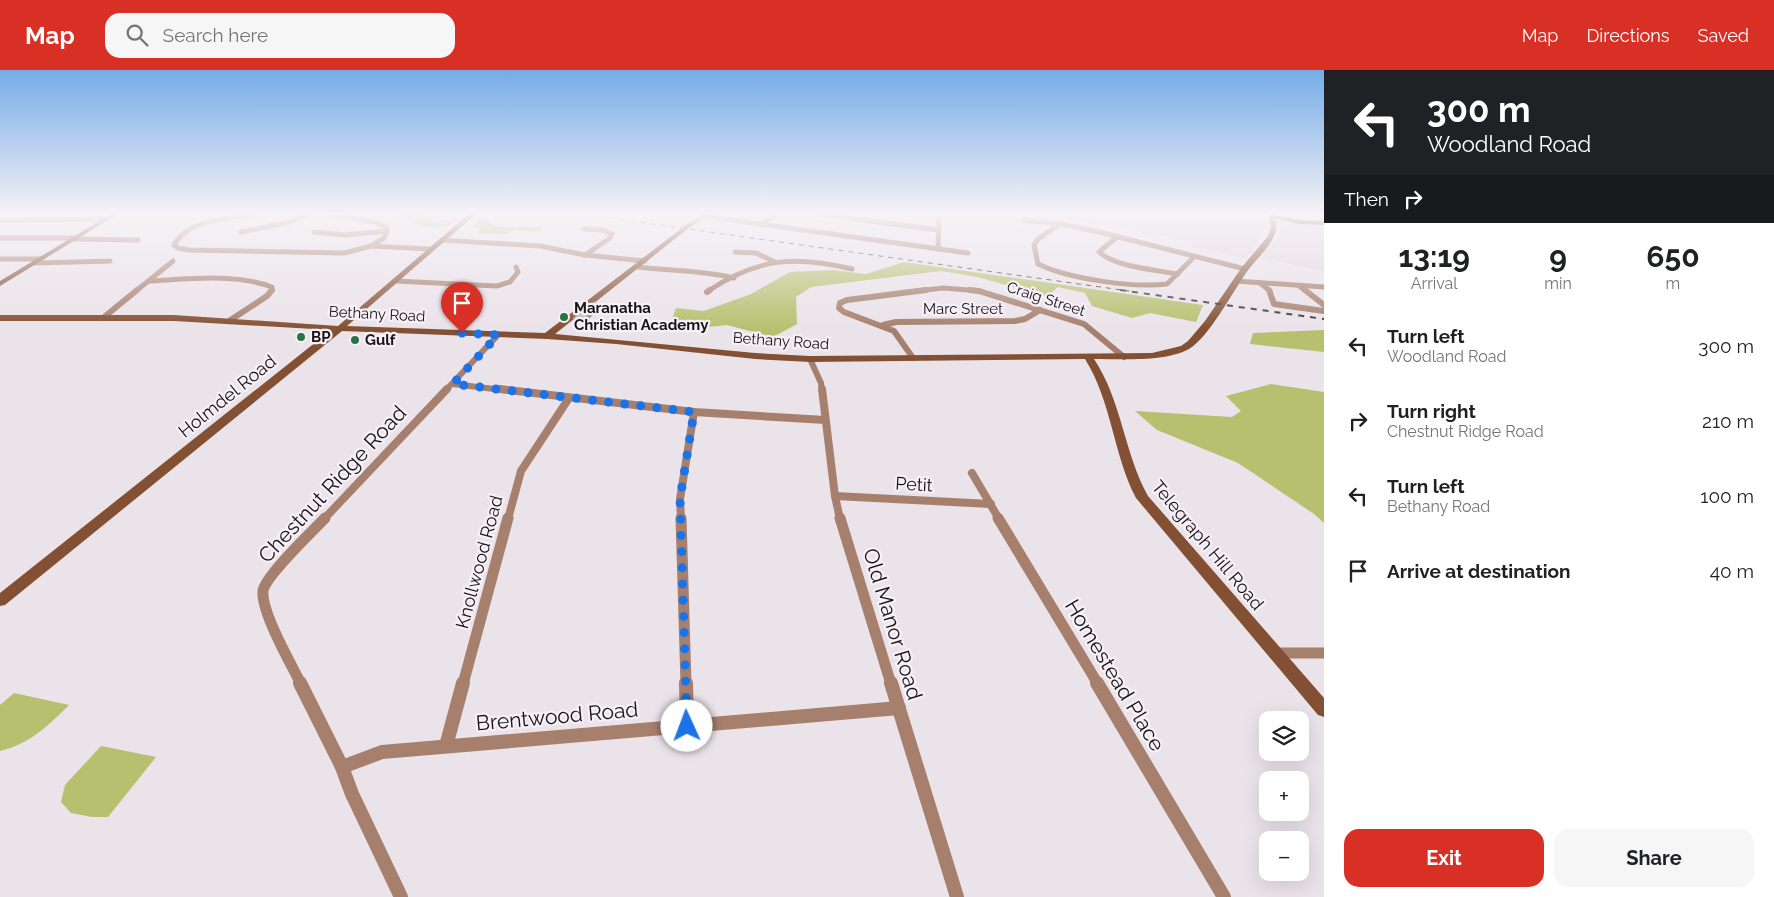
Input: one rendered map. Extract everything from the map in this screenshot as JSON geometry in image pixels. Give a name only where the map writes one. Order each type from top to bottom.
[{"type":"street","points":[[0,284],[52,253]]},
{"type":"street","points":[[324,253],[338,253]]},
{"type":"street","name":"Holmdel Road","points":[[0,601],[340,328],[427,253]]},
{"type":"street","points":[[573,253],[645,261]]},
{"type":"street","points":[[585,255],[589,253]]},
{"type":"street","points":[[547,336],[655,253]]},
{"type":"street","points":[[754,253],[775,262]]},
{"type":"street","points":[[1036,253],[1038,264],[1047,270],[1062,274],[1155,286],[1167,284],[1194,257]]},
{"type":"street","points":[[1099,253],[1101,256],[1112,260],[1178,274]]},
{"type":"street","points":[[1178,253],[1246,267]]},
{"type":"street","name":"Bethany Road","points":[[0,318],[174,318],[340,328],[547,336],[616,340],[755,356],[810,359],[1124,357],[1161,355],[1188,346],[1210,321],[1236,281],[1258,253]]},
{"type":"street","points":[[0,259],[110,261]]},
{"type":"street","points":[[707,292],[734,278],[775,262],[806,260],[852,269]]},
{"type":"street","points":[[103,318],[173,261]]},
{"type":"street","points":[[638,266],[670,271],[709,272],[734,278]]},
{"type":"street","points":[[396,281],[497,286],[510,282],[518,272],[516,268]]},
{"type":"street","points":[[149,281],[232,281],[262,283],[272,287],[267,296],[230,321]]},
{"type":"street","points":[[1236,281],[1324,287]]},
{"type":"street","points":[[1260,283],[1270,291],[1274,304],[1324,311]]},
{"type":"street","points":[[1299,285],[1324,305]]},
{"type":"street","name":"Craig Street","points":[[913,358],[897,333],[844,312],[838,306],[846,300],[954,288],[984,292],[1075,321],[1090,328],[1124,357]]},
{"type":"street","name":"Marc Street","points":[[883,326],[896,322],[1015,321],[1025,319],[1040,310]]},
{"type":"street","name":"Chestnut Ridge Road","points":[[401,897],[352,794],[342,768],[265,608],[263,590],[273,573],[498,335]]},
{"type":"street","name":"Telegraph Hill Road","points":[[1088,357],[1098,370],[1106,390],[1130,476],[1142,498],[1324,710]]},
{"type":"street","name":"Old Manor Road","points":[[810,359],[821,383],[835,496],[957,897]]},
{"type":"street","points":[[453,384],[694,412],[825,420]]},
{"type":"street","name":"Knollwood Road","points":[[446,746],[521,471],[569,398]]},
{"type":"street","points":[[687,726],[680,499],[694,412]]},
{"type":"street","name":"Homestead Place","points":[[972,473],[1224,897]]},
{"type":"street","name":"Petit","points":[[835,496],[991,504]]},
{"type":"street","points":[[1275,653],[1324,653]]},
{"type":"street","name":"Brentwood Road","points":[[342,768],[372,754],[446,746],[899,708]]},
{"type":"shaded area","points":[[1218,253],[1250,253],[1246,258]]},
{"type":"shaded area","points":[[1265,253],[1324,253],[1324,271],[1260,258]]},
{"type":"green space","points":[[904,262],[1203,305],[1196,322],[1150,313],[1132,318],[1092,306],[1085,293],[1058,287],[1047,296],[977,277],[941,271],[811,287],[796,297],[797,324],[773,337],[727,325],[668,331],[676,308],[704,311],[751,294],[790,272],[833,270],[866,274]]},
{"type":"green space","points":[[1324,330],[1324,352],[1250,344],[1253,333]]},
{"type":"green space","points":[[1271,384],[1324,392],[1324,523],[1314,514],[1238,463],[1157,430],[1135,411],[1232,417],[1241,411],[1226,396]]},
{"type":"green space","points":[[14,693],[69,705],[46,727],[29,739],[0,751],[0,705]]},
{"type":"green space","points":[[101,746],[156,757],[108,817],[92,817],[71,813],[61,802],[65,785]]},
{"type":"building","points":[[595,301],[598,304],[584,319],[573,318]]},
{"type":"railway","points":[[856,253],[1129,291]]},
{"type":"railway","points":[[1120,290],[1324,319]]},
{"type":"place","name":"Maranatha Christian Academy","points":[[564,317]]},
{"type":"place","name":"BP","points":[[301,337]]},
{"type":"place","name":"Gulf","points":[[355,340]]},
{"type":"route","points":[[462,333],[498,335],[453,384],[694,412],[680,499],[687,726]]}]
